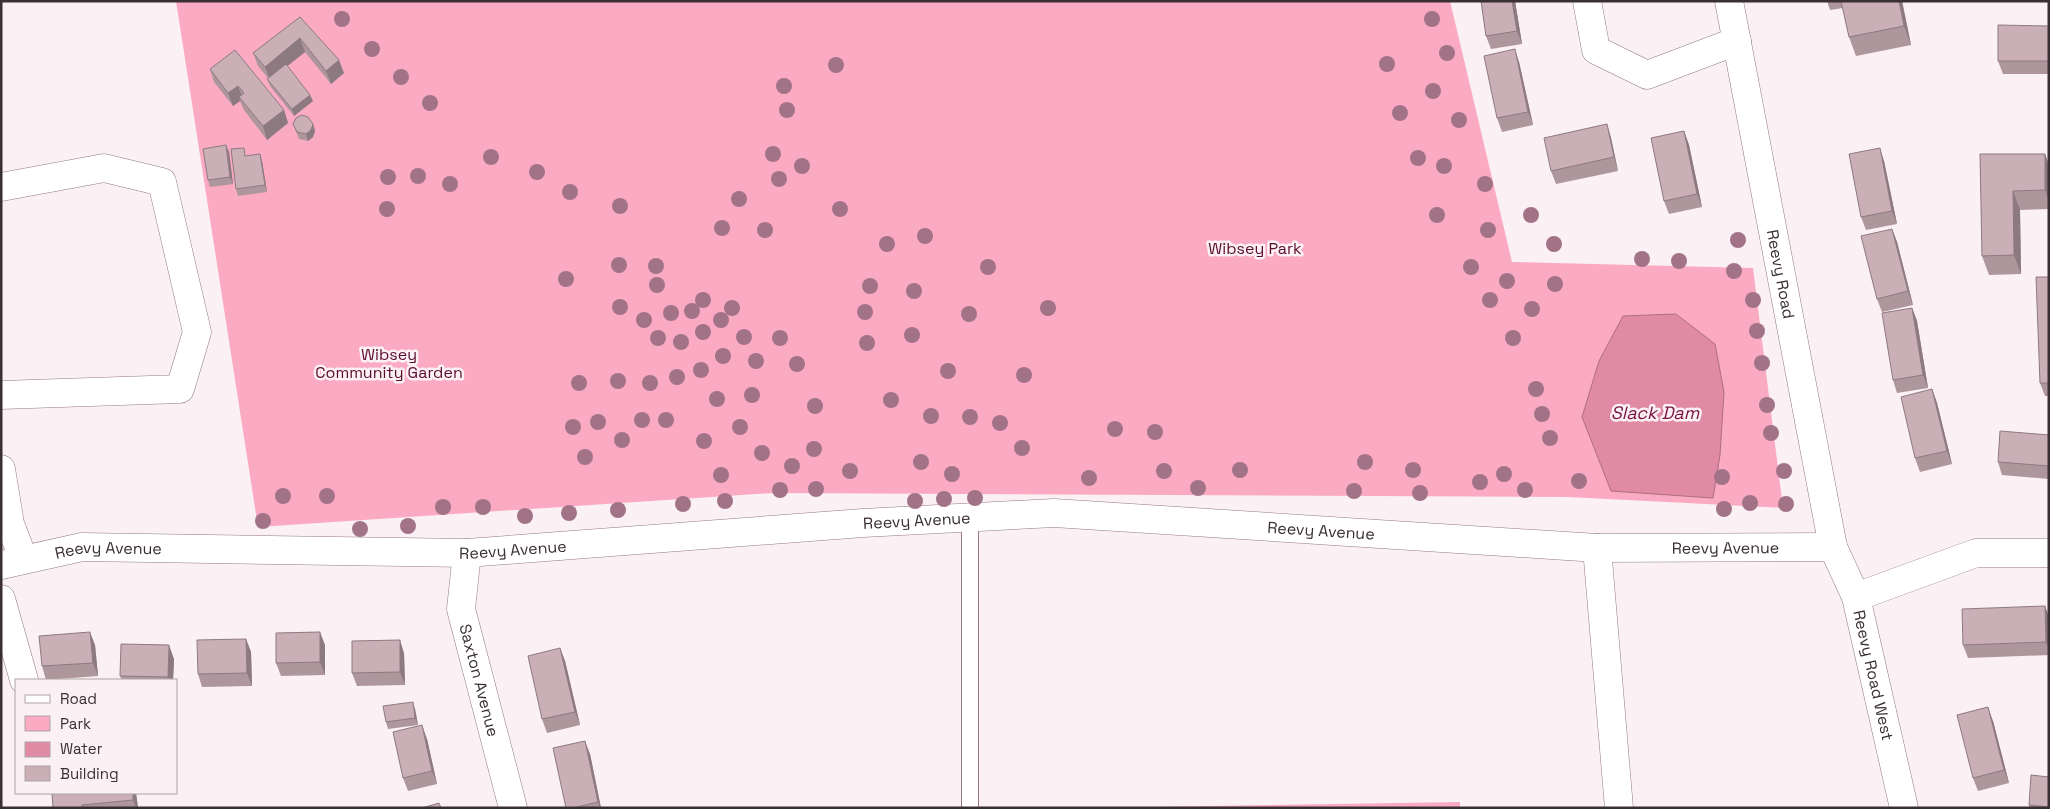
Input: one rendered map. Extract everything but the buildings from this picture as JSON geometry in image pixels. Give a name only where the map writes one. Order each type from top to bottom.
[{"type":"street","points":[[1587,1],[1596,50],[1647,74],[1737,41]]},
{"type":"street","name":"Reevy Road","points":[[1729,1],[1833,547]]},
{"type":"street","points":[[1,187],[104,168],[162,182],[197,332],[180,389],[1,395]]},
{"type":"street","points":[[1,469],[10,524],[12,562]]},
{"type":"street","name":"Reevy Avenue","points":[[12,562],[82,547],[466,552],[1054,513],[1597,548],[1833,547]]},
{"type":"street","name":"Reevy Road West","points":[[1833,547],[1856,597],[1904,808]]},
{"type":"street","points":[[1597,548],[1619,808]]},
{"type":"street","name":"Saxton Avenue","points":[[466,552],[461,609],[513,808]]},
{"type":"street","points":[[1856,597],[1976,553],[2049,553]]},
{"type":"street","points":[[1,599],[24,679]]},
{"type":"lane","points":[[970,518],[970,808]]},
{"type":"green space","name":"Wibsey Park","points":[[176,1],[1450,1],[1512,262],[1753,268],[1783,508],[1568,497],[773,493],[258,527]]},
{"type":"green space","points":[[1460,802],[1460,808],[1090,808]]},
{"type":"water","name":"Slack Dam","points":[[1676,314],[1715,344],[1724,392],[1720,455],[1713,498],[1611,491],[1582,417],[1599,361],[1623,316]]},
{"type":"park label","name":"Wibsey Community Garden","points":[[389,363]]}]
